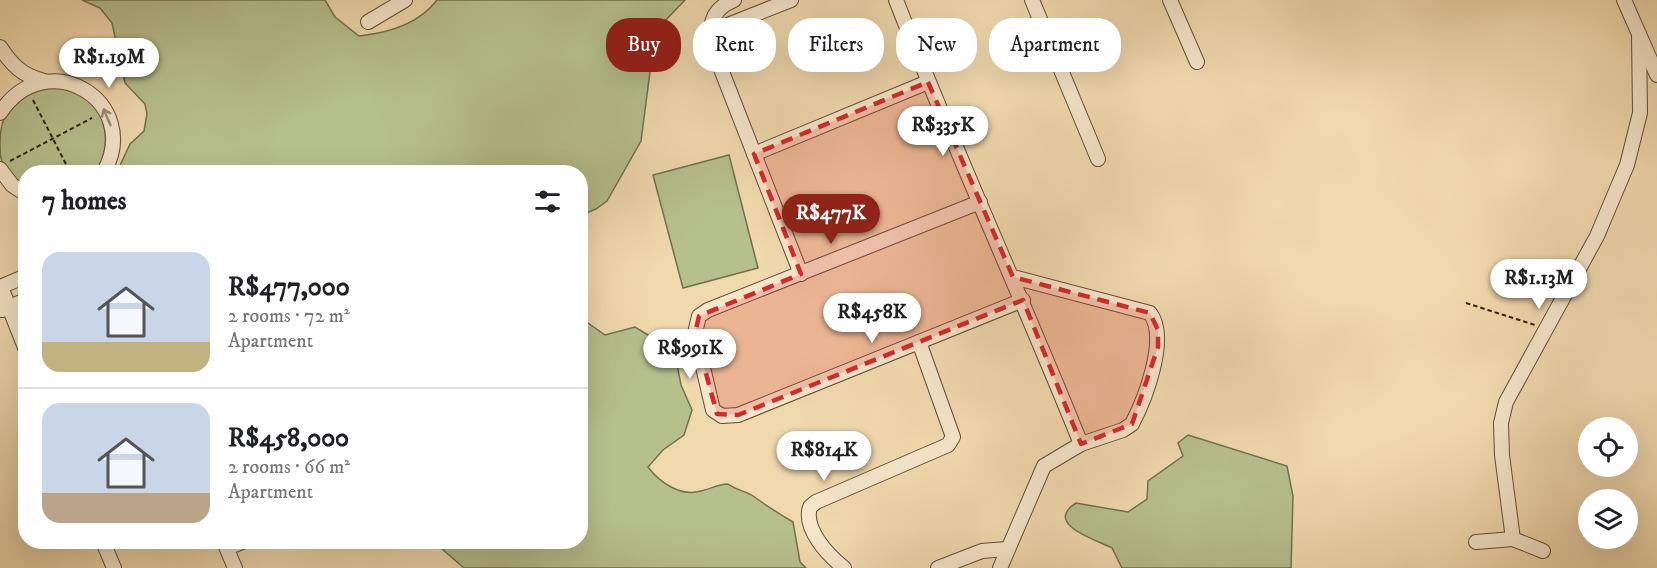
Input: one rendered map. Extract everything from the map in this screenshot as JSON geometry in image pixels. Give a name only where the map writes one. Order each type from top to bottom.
[{"type":"street","points":[[368,22],[405,0]]},
{"type":"street","points":[[712,18],[717,9],[734,0]]},
{"type":"street","points":[[745,18],[791,0]]},
{"type":"street","points":[[896,0],[928,82],[1023,300],[1081,444]]},
{"type":"street","points":[[1032,0],[1098,159]]},
{"type":"street","points":[[1170,0],[1197,62]]},
{"type":"street","points":[[1624,0],[1657,75]]},
{"type":"street","points":[[1513,539],[1501,423],[1506,402],[1597,236],[1634,144],[1640,113],[1639,34]]},
{"type":"street","points":[[0,47],[14,67],[28,76],[45,81]]},
{"type":"street","points":[[4,107],[15,86],[14,67]]},
{"type":"street","points":[[721,72],[801,274]]},
{"type":"street","points":[[4,107],[26,87],[45,81],[57,80],[80,86],[90,93],[105,111],[113,137],[112,151],[107,165]]},
{"type":"street","points":[[754,154],[928,82]]},
{"type":"street","points":[[4,165],[12,185],[18,189]]},
{"type":"street","points":[[980,202],[708,310],[699,316],[695,333],[713,410],[717,414],[729,417],[738,415],[1023,300]]},
{"type":"street","points":[[1000,568],[1044,466],[1081,444],[1123,430],[1132,424],[1158,347],[1156,320],[1142,309],[1013,277]]},
{"type":"street","points":[[18,279],[0,287],[4,309],[18,335]]},
{"type":"street","points":[[4,309],[18,303]]},
{"type":"street","points":[[844,568],[815,535],[809,522],[810,507],[816,502],[948,445],[953,437],[954,432],[919,342]]},
{"type":"street","points":[[1476,542],[1513,539],[1543,551]]},
{"type":"street","points":[[106,549],[114,568]]},
{"type":"street","points":[[228,549],[235,568]]},
{"type":"street","points":[[938,568],[982,550],[1007,549]]},
{"type":"path","points":[[26,87],[66,165]]},
{"type":"path","points":[[4,165],[105,111]]},
{"type":"path","points":[[1466,303],[1546,329]]},
{"type":"highlighted area","points":[[928,82],[1013,277],[1150,313],[1158,330],[1158,347],[1132,424],[1081,444],[1023,300],[738,415],[717,414],[695,333],[699,316],[801,274],[754,154]]},
{"type":"green space","points":[[82,0],[325,0],[335,17],[359,36],[402,26],[421,15],[437,0],[685,0],[668,18],[606,18],[606,72],[650,72],[641,141],[607,201],[588,212],[588,165],[120,165],[130,144],[144,131],[147,114],[145,104],[125,83],[112,23],[100,8]]},
{"type":"green space","points":[[59,86],[76,91],[90,101],[102,119],[105,130],[104,152],[100,165],[18,165],[18,181],[9,174],[2,163],[0,142],[4,118],[16,101],[25,95]]},
{"type":"green space","points":[[729,155],[758,268],[683,288],[653,175]]},
{"type":"green space","points":[[588,323],[605,335],[635,327],[668,347],[676,359],[681,385],[692,410],[684,435],[663,450],[648,467],[653,473],[665,483],[686,492],[701,491],[728,484],[750,494],[793,522],[800,562],[806,568],[464,568],[442,549],[588,549]]},
{"type":"green space","points":[[1188,435],[1287,466],[1293,496],[1291,568],[1122,568],[1112,548],[1087,537],[1070,525],[1066,518],[1067,511],[1076,503],[1128,512],[1147,499],[1148,481],[1183,456],[1178,443]]}]
